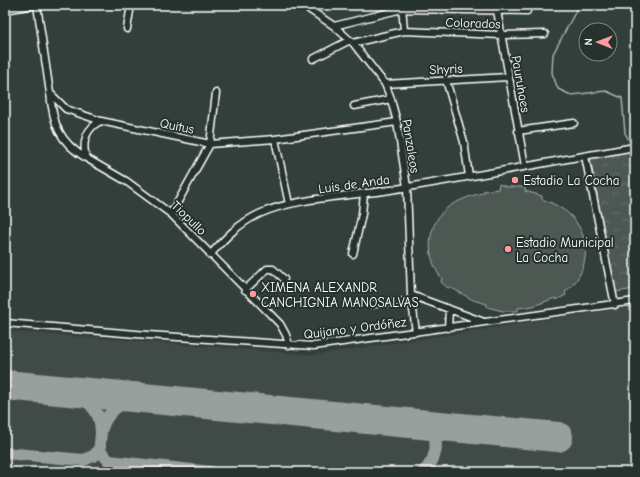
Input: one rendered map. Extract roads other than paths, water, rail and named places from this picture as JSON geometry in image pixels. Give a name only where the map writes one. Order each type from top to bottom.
[{"type":"street","points":[[5,10],[36,5],[50,93]]},
{"type":"street","points":[[127,29],[130,5]]},
{"type":"street","name":"Panzaleos","points":[[298,5],[307,8],[334,26],[352,42],[385,84],[391,99],[397,122],[407,187],[411,298],[416,332]]},
{"type":"street","points":[[334,26],[402,7],[496,8],[527,11]]},
{"type":"street","points":[[402,7],[404,31]]},
{"type":"street","name":"Pauruhaes","points":[[496,8],[525,166]]},
{"type":"street","name":"Colorados","points":[[313,59],[352,42],[404,31],[501,35],[545,34]]},
{"type":"street","name":"Shyris","points":[[385,84],[508,77]]},
{"type":"street","points":[[446,80],[465,149],[470,176]]},
{"type":"street","name":"Quitus","points":[[50,93],[66,109],[101,121],[210,144],[275,139],[397,122]]},
{"type":"street","name":"Tiopullo","points":[[50,93],[56,122],[62,138],[72,149],[126,181],[171,214],[280,324],[289,345]]},
{"type":"street","points":[[171,214],[210,144],[216,93]]},
{"type":"street","points":[[354,106],[391,99]]},
{"type":"street","points":[[86,158],[84,144],[88,132],[93,125],[101,121]]},
{"type":"street","points":[[518,131],[574,123]]},
{"type":"street","points":[[275,139],[289,204]]},
{"type":"street","name":"Luis de Anda","points":[[210,255],[233,230],[244,222],[260,214],[289,204],[407,187],[635,147]]},
{"type":"street","points":[[585,156],[615,305]]},
{"type":"street","points":[[353,254],[362,214],[364,194]]},
{"type":"street","points":[[245,290],[267,269],[273,269],[284,279]]},
{"type":"street","points":[[374,304],[411,298],[486,322]]},
{"type":"street","name":"Quijano y Ordóñez","points":[[5,323],[314,346],[635,301]]},
{"type":"street","points":[[448,328],[449,309]]},
{"type":"waterway","points":[[579,5],[553,54],[552,73],[558,89],[571,95],[606,91],[622,98],[625,133],[631,144]]},
{"type":"place","name":"Estadio La Cocha","points":[[515,180]]},
{"type":"place","name":"Estadio Municipal La Cocha","points":[[508,249]]},
{"type":"place","name":"XIMENA ALEXANDR CANCHIGNIA MANOSALVAS","points":[[253,294]]}]
